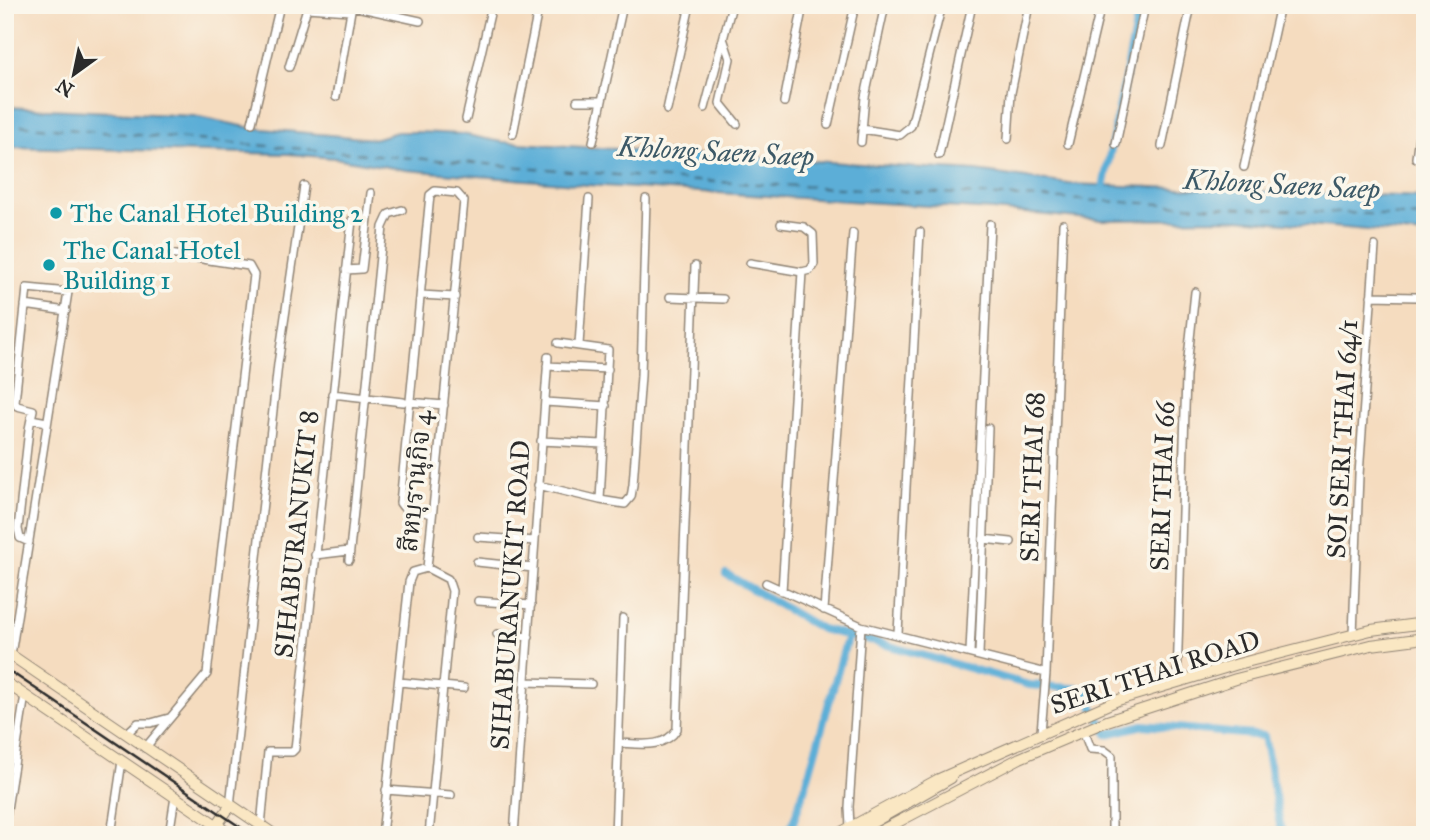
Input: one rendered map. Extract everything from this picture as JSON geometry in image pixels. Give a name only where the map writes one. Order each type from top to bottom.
[{"type":"main road","name":"SERI THAI ROAD","points":[[836,835],[851,831],[966,767],[1102,707],[1177,681],[1353,635],[1425,623]]},
{"type":"main road","name":"SERI THAI ROAD","points":[[873,835],[888,831],[994,771],[1107,721],[1236,679],[1371,645],[1425,638]]},
{"type":"main road","points":[[7,656],[275,835]]},
{"type":"main road","points":[[5,682],[230,835]]},
{"type":"main road","points":[[217,825],[230,806]]},
{"type":"street","points":[[252,123],[280,5]]},
{"type":"street","points":[[466,119],[492,5]]},
{"type":"street","points":[[513,134],[539,5]]},
{"type":"street","points":[[593,142],[623,5]]},
{"type":"street","points":[[667,110],[690,5]]},
{"type":"street","points":[[705,108],[732,5]]},
{"type":"street","points":[[784,102],[803,5]]},
{"type":"street","points":[[828,125],[855,5]]},
{"type":"street","points":[[861,142],[865,97],[885,5]]},
{"type":"street","points":[[862,129],[895,135],[907,131],[911,126],[942,5]]},
{"type":"street","points":[[939,155],[972,5]]},
{"type":"street","points":[[1008,139],[1011,93],[1030,5]]},
{"type":"street","points":[[1068,144],[1101,5]]},
{"type":"street","points":[[1116,144],[1145,5]]},
{"type":"street","points":[[1162,146],[1191,5]]},
{"type":"street","points":[[1244,167],[1280,5]]},
{"type":"street","points":[[289,67],[307,8],[351,8],[420,21]]},
{"type":"street","points":[[335,97],[351,8]]},
{"type":"street","points":[[723,41],[730,59],[720,103],[737,124]]},
{"type":"street","points":[[1416,159],[1425,91]]},
{"type":"street","points":[[577,101],[601,101]]},
{"type":"street","points":[[230,806],[270,427],[304,186]]},
{"type":"street","name":"สีหบุรานุกิจ 4","points":[[421,295],[430,195],[435,191],[457,193],[464,201],[427,568],[452,583],[429,835]]},
{"type":"street","points":[[346,270],[362,269],[371,193]]},
{"type":"street","points":[[579,345],[589,199]]},
{"type":"street","points":[[538,485],[625,504],[631,497],[641,376],[646,199]]},
{"type":"street","points":[[315,555],[349,555],[383,227],[389,214],[402,210]]},
{"type":"street","points":[[299,214],[321,215]]},
{"type":"street","name":"SIHABURANUKIT 8","points":[[261,826],[268,752],[292,752],[295,749],[352,220]]},
{"type":"street","points":[[750,263],[803,272],[810,270],[814,264],[813,234],[804,227],[781,224]]},
{"type":"street","points":[[975,653],[990,224]]},
{"type":"street","name":"SERI THAI 68","points":[[1041,732],[1046,674],[1063,224]]},
{"type":"street","points":[[898,633],[920,232]]},
{"type":"street","points":[[824,610],[853,233]]},
{"type":"street","name":"SOI SERI THAI 64/1","points":[[1353,635],[1375,246]]},
{"type":"street","points":[[145,748],[207,674],[254,275],[249,265],[156,252]]},
{"type":"street","points":[[620,743],[655,744],[666,740],[677,729],[696,298],[695,266]]},
{"type":"street","points":[[782,591],[803,272]]},
{"type":"street","points":[[7,656],[29,542],[68,292],[27,288],[15,402],[17,406],[33,410],[18,529],[20,538],[29,542]]},
{"type":"street","name":"SERI THAI 66","points":[[1177,681],[1186,376],[1195,292]]},
{"type":"street","points":[[432,514],[402,507],[400,503],[406,402],[421,295],[455,297]]},
{"type":"street","points":[[1371,296],[1416,297]]},
{"type":"street","points":[[670,297],[723,299]]},
{"type":"street","points":[[25,305],[66,311]]},
{"type":"street","points":[[558,343],[606,349],[608,369],[600,500]]},
{"type":"street","name":"SIHABURANUKIT ROAD","points":[[514,835],[548,361],[608,369]]},
{"type":"street","points":[[332,394],[444,405]]},
{"type":"street","points":[[545,402],[606,406]]},
{"type":"street","points":[[31,419],[47,422]]},
{"type":"street","points":[[975,653],[988,428]]},
{"type":"street","points":[[541,440],[603,444]]},
{"type":"street","points":[[478,537],[535,541]]},
{"type":"street","points":[[983,538],[1010,542]]},
{"type":"street","points":[[477,562],[533,568]]},
{"type":"street","points":[[382,835],[409,582],[413,572],[427,568]]},
{"type":"street","points":[[766,583],[861,626],[898,633],[1046,674]]},
{"type":"street","points":[[478,601],[531,606]]},
{"type":"street","points":[[615,835],[623,618]]},
{"type":"street","points":[[851,831],[849,807],[861,626]]},
{"type":"street","points":[[498,634],[529,637]]},
{"type":"street","points":[[399,682],[464,688]]},
{"type":"street","points":[[526,682],[591,684]]},
{"type":"street","points":[[5,822],[24,695]]},
{"type":"street","points":[[126,734],[138,723],[151,723],[171,717]]},
{"type":"street","points":[[1085,729],[1090,749],[1104,750],[1112,756],[1112,835]]},
{"type":"street","points":[[111,835],[122,761]]},
{"type":"street","points":[[386,790],[451,795]]},
{"type":"street","points":[[169,835],[175,797]]},
{"type":"water","points":[[5,107],[194,116],[252,128],[374,139],[397,132],[462,134],[502,142],[976,171],[1069,184],[1425,197],[1425,235],[1239,219],[1100,220],[993,210],[587,185],[406,170],[334,158],[289,154],[10,147],[5,146]]},
{"type":"waterway","points":[[1102,193],[1140,5]]},
{"type":"waterway","points":[[726,574],[821,629],[855,637]]},
{"type":"waterway","points":[[789,835],[848,635]]},
{"type":"waterway","points":[[865,639],[1029,685],[1084,689],[1107,734],[1143,725],[1264,736],[1282,835]]},
{"type":"waterway","points":[[790,831],[805,835]]},
{"type":"ferry route","points":[[5,124],[678,180],[1425,217]]},
{"type":"railway","points":[[5,668],[252,835]]},
{"type":"place","name":"The Canal Hotel Building 2","points":[[56,213]]},
{"type":"place","name":"The Canal Hotel Building 1","points":[[49,265]]},
{"type":"water label","name":"Khlong Saen Saep","points":[[716,151]]},
{"type":"water label","name":"Khlong Saen Saep","points":[[1282,184]]}]
